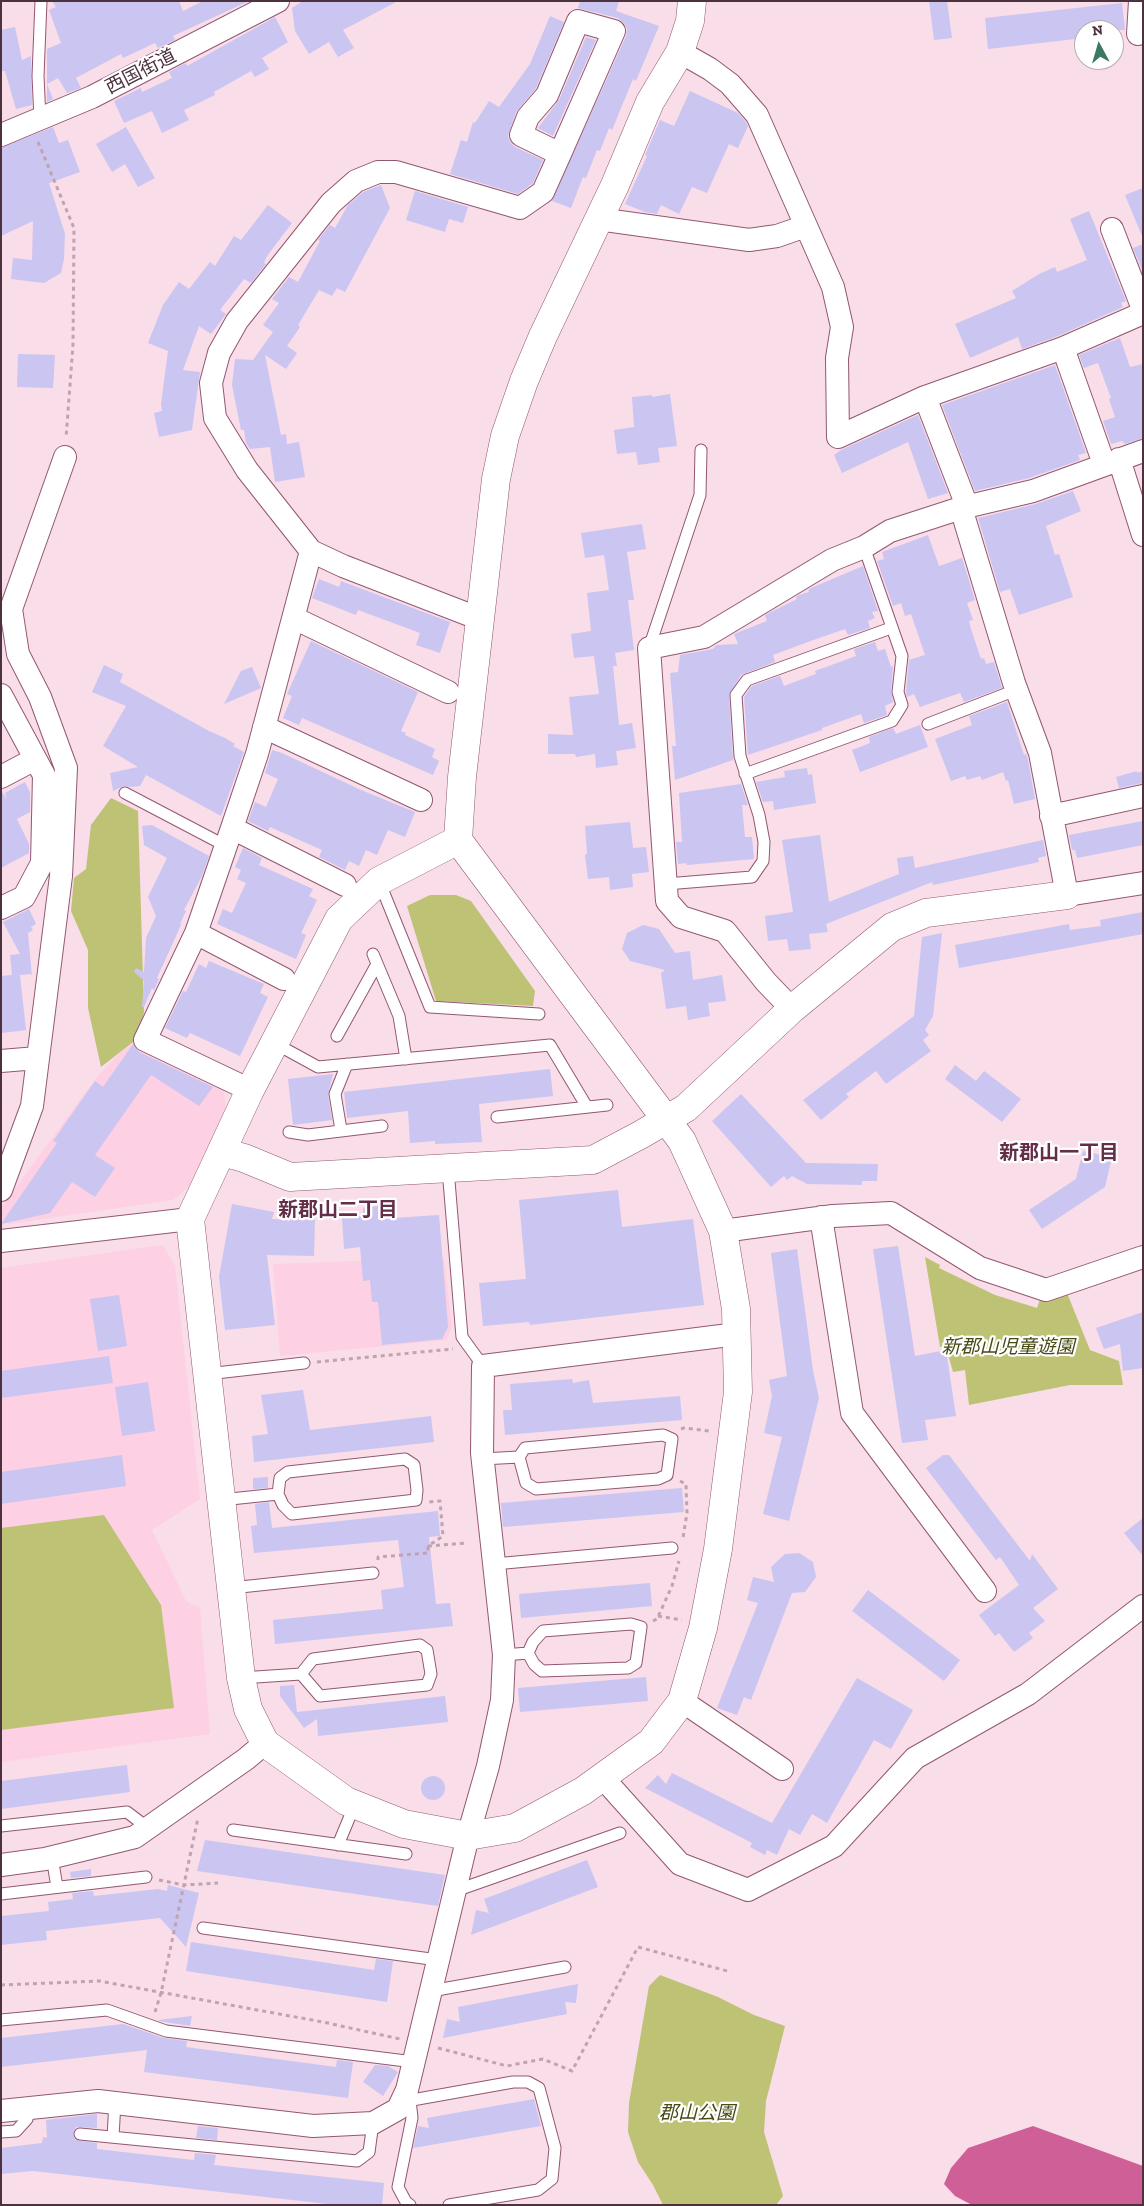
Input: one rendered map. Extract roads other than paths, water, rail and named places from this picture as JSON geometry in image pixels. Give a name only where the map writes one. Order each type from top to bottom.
[{"type":"street","name":"西国街道","points":[[1,135],[92,97],[278,1]]},
{"type":"street","points":[[458,840],[379,881],[339,919],[276,1044],[250,1090],[190,1219],[231,1588],[242,1678],[248,1709],[264,1743],[346,1801],[404,1824],[468,1836],[515,1828],[603,1778],[651,1742],[682,1701],[703,1628],[718,1549],[738,1392],[736,1309],[723,1231],[682,1142],[458,840],[462,777],[496,479],[505,436],[539,345],[598,220],[650,102],[680,52],[690,21],[692,1]]},
{"type":"street","points":[[1138,34],[1140,1]]},
{"type":"street","points":[[480,619],[343,566],[311,551],[247,470],[215,418],[211,384],[218,353],[237,321],[331,203],[356,181],[378,172],[396,172],[520,208],[543,192],[560,154],[614,31],[578,21],[547,95],[528,117],[522,135],[560,154]]},
{"type":"street","points":[[680,52],[710,69],[730,84],[757,115],[833,287],[842,327],[836,358],[838,437],[925,398],[1063,348],[1143,313]]},
{"type":"street","points":[[598,220],[749,240],[777,236],[806,226]]},
{"type":"street","points":[[1112,229],[1143,309]]},
{"type":"street","points":[[1063,348],[1143,535]]},
{"type":"street","points":[[925,398],[964,507],[1016,690],[1040,753],[1067,895]]},
{"type":"street","points":[[792,1009],[766,982],[725,931],[681,917],[667,901],[649,648],[704,637],[832,560],[864,547],[890,531],[964,507],[1033,491],[1143,450]]},
{"type":"street","points":[[1,1190],[32,1106],[61,876],[66,768],[40,697],[18,654],[11,609],[65,458]]},
{"type":"street","points":[[250,1090],[145,1040],[196,933],[229,837],[264,727],[311,551]]},
{"type":"street","points":[[294,618],[448,692]]},
{"type":"street","points":[[1,695],[44,775],[42,863],[24,897],[1,908]]},
{"type":"street","points":[[264,727],[420,800]]},
{"type":"street","points":[[1,777],[35,759]]},
{"type":"street","points":[[1051,816],[1143,796]]},
{"type":"street","points":[[229,837],[345,885]]},
{"type":"street","points":[[222,1152],[244,1158],[290,1178],[593,1160],[686,1108],[792,1009],[892,927],[926,913],[1067,895],[1143,882]]},
{"type":"street","points":[[196,933],[284,979]]},
{"type":"street","points":[[1,1061],[37,1058]]},
{"type":"street","points":[[723,1231],[822,1217],[891,1213],[980,1268],[1046,1290],[1143,1257]]},
{"type":"street","points":[[822,1217],[852,1413],[985,1591]]},
{"type":"street","points":[[1,1241],[190,1219]]},
{"type":"street","points":[[1,2111],[98,2101],[313,2126],[373,2123],[398,2109],[405,2101],[468,1836],[488,1766],[502,1700],[504,1655],[482,1459],[483,1366],[737,1334]]},
{"type":"street","points":[[603,1778],[680,1864],[748,1890],[834,1846],[915,1758],[1028,1694],[1143,1606]]},
{"type":"street","points":[[682,1701],[782,1769]]},
{"type":"street","points":[[1,1865],[52,1857],[135,1837],[246,1759],[264,1743]]},
{"type":"lane","points":[[35,121],[41,1]]},
{"type":"lane","points":[[649,648],[700,495],[701,450]]},
{"type":"lane","points":[[745,774],[892,721],[902,705],[898,692],[902,656],[864,547]]},
{"type":"lane","points":[[666,884],[752,876],[763,861],[764,842],[759,815],[740,756],[736,695],[747,680],[891,628]]},
{"type":"lane","points":[[928,724],[1016,690]]},
{"type":"lane","points":[[125,793],[229,837]]},
{"type":"lane","points":[[379,881],[430,1007],[539,1014]]},
{"type":"lane","points":[[338,1036],[375,959],[399,1016],[406,1058]]},
{"type":"lane","points":[[276,1044],[318,1067],[550,1045],[587,1107]]},
{"type":"lane","points":[[340,1130],[335,1094],[347,1064]]},
{"type":"lane","points":[[497,1117],[607,1105]]},
{"type":"lane","points":[[290,1132],[308,1135],[382,1126]]},
{"type":"lane","points":[[448,1169],[462,1337],[483,1366]]},
{"type":"lane","points":[[207,1374],[304,1363]]},
{"type":"lane","points":[[663,1435],[672,1439],[666,1474],[658,1479],[536,1489],[526,1483],[519,1457],[525,1448],[663,1435]]},
{"type":"lane","points":[[482,1459],[519,1457]]},
{"type":"lane","points":[[405,1459],[414,1464],[417,1490],[416,1500],[292,1514],[283,1506],[278,1494],[280,1478],[288,1472],[405,1459]]},
{"type":"lane","points":[[221,1500],[278,1494]]},
{"type":"lane","points":[[494,1564],[672,1548]]},
{"type":"lane","points":[[231,1588],[373,1573]]},
{"type":"lane","points":[[632,1624],[642,1627],[636,1663],[628,1668],[542,1671],[534,1664],[528,1654],[533,1642],[543,1631],[632,1624]]},
{"type":"lane","points":[[242,1678],[301,1674],[313,1659],[420,1646],[427,1650],[431,1674],[427,1684],[320,1696],[301,1674]]},
{"type":"lane","points":[[504,1655],[528,1654]]},
{"type":"lane","points":[[338,1845],[355,1804]]},
{"type":"lane","points":[[1,1826],[127,1812],[148,1828]]},
{"type":"lane","points":[[233,1830],[406,1854]]},
{"type":"lane","points":[[455,1891],[620,1833]]},
{"type":"lane","points":[[52,1857],[57,1887]]},
{"type":"lane","points":[[1,1894],[146,1877]]},
{"type":"lane","points":[[203,1928],[438,1960]]},
{"type":"lane","points":[[431,1991],[565,1967]]},
{"type":"lane","points":[[1,2020],[107,2010],[166,2031],[416,2053]]},
{"type":"lane","points":[[410,2205],[406,2202],[398,2187],[412,2118],[405,2101],[513,2082],[528,2082],[539,2088],[555,2148],[552,2179],[538,2190],[449,2205]]},
{"type":"lane","points":[[113,2137],[115,2102]]},
{"type":"lane","points":[[1,2132],[16,2131],[27,2120],[29,2108]]},
{"type":"lane","points":[[80,2134],[357,2160],[369,2152],[373,2123]]},
{"type":"district","name":"新郡山一丁目","points":[[1059,1153]]},
{"type":"district","name":"新郡山二丁目","points":[[338,1210]]},
{"type":"park label","name":"新郡山児童遊園","points":[[1008,1348]]},
{"type":"park label","name":"郡山公園","points":[[697,2114]]}]
